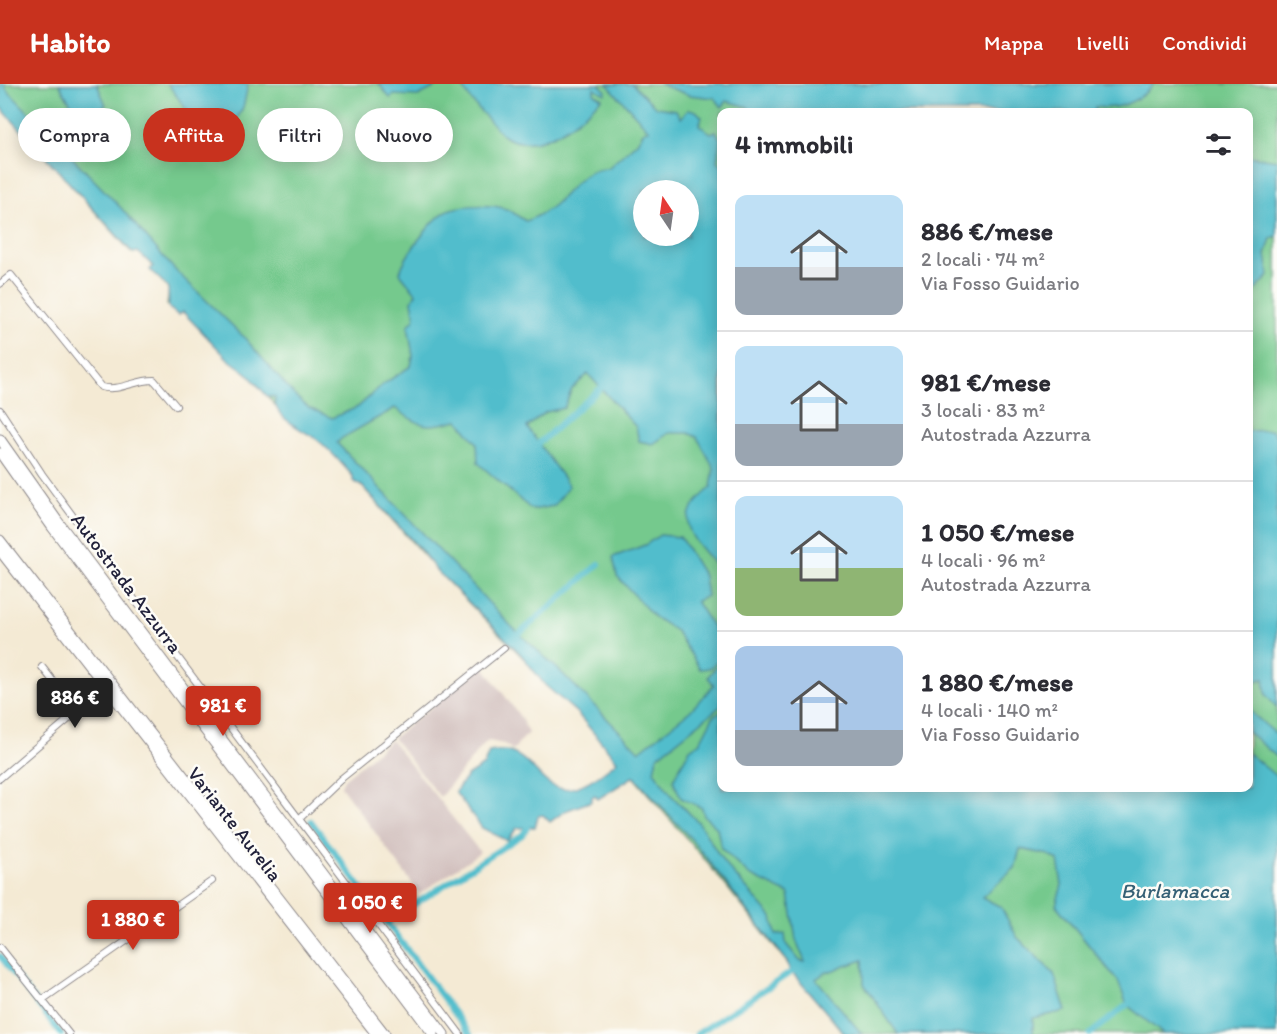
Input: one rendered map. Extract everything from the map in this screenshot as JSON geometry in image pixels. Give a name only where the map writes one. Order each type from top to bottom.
[{"type":"highway","name":"Autostrada Azzurra","points":[[0,439],[57,520],[444,1034]]},
{"type":"highway","name":"Autostrada Azzurra","points":[[0,453],[59,536],[433,1034]]},
{"type":"highway","name":"Variante Aurelia","points":[[0,540],[385,1034]]},
{"type":"highway","name":"Variante Aurelia","points":[[0,551],[376,1034]]},
{"type":"street","points":[[0,284],[11,275],[100,387],[118,388],[144,380],[154,380],[176,406]]},
{"type":"street","points":[[0,410],[111,568],[460,1034]]},
{"type":"street","points":[[299,819],[342,778],[504,648]]},
{"type":"street","points":[[0,778],[77,712],[42,667]]},
{"type":"street","points":[[42,1000],[212,881]]},
{"type":"street","points":[[0,947],[69,1034]]},
{"type":"shaded area","points":[[483,666],[521,718],[528,733],[513,750],[504,744],[489,741],[485,743],[440,797],[393,738]]},
{"type":"shaded area","points":[[391,740],[480,852],[420,894],[341,786],[344,779]]},
{"type":"green space","points":[[0,84],[1277,84],[1277,1034],[844,1034],[706,861],[577,712],[443,577],[319,438],[286,418],[251,377],[183,311],[179,315],[167,305],[169,289],[148,260],[138,252],[132,253],[50,162],[131,162],[131,108],[18,108],[18,126],[0,106]]},
{"type":"water","points":[[0,84],[5,84],[6,89],[24,108],[18,108],[18,126],[0,106]]},
{"type":"water","points":[[59,84],[97,84],[106,105],[101,108],[77,108],[71,104]]},
{"type":"water","points":[[168,84],[248,84],[243,108],[185,108]]},
{"type":"water","points":[[379,84],[442,84],[418,96],[394,95],[390,98]]},
{"type":"water","points":[[461,84],[599,84],[606,91],[605,94],[594,88],[594,93],[602,98],[558,133],[545,139],[518,142],[500,133],[472,102]]},
{"type":"water","name":"Burlamacca","points":[[607,84],[632,84],[656,107],[676,110],[681,118],[689,109],[696,111],[702,117],[699,125],[711,133],[716,131],[717,133],[717,567],[695,540],[688,521],[690,511],[711,488],[714,468],[697,437],[688,433],[669,433],[653,444],[639,441],[636,427],[588,374],[572,389],[564,408],[546,412],[527,427],[569,486],[554,506],[532,510],[478,463],[477,443],[458,420],[431,425],[418,423],[395,408],[337,443],[511,626],[561,672],[639,751],[690,711],[714,685],[708,677],[717,665],[717,709],[657,757],[654,771],[673,797],[699,823],[724,863],[772,917],[776,935],[785,934],[786,944],[800,961],[805,962],[796,940],[789,894],[749,875],[721,848],[717,828],[704,816],[702,808],[681,798],[673,780],[690,749],[700,742],[714,715],[717,714],[717,792],[1253,792],[1253,757],[1277,777],[1277,1034],[1163,1034],[1127,1005],[1118,981],[1056,905],[1062,885],[1058,860],[1049,855],[1020,849],[1015,868],[982,897],[1001,907],[1017,937],[1054,974],[1066,1011],[1033,1018],[1033,1034],[898,1034],[864,984],[863,960],[825,973],[816,979],[862,1034],[845,1034],[790,970],[787,961],[694,842],[634,776],[598,799],[595,795],[592,801],[565,811],[550,822],[543,815],[538,816],[535,827],[517,828],[507,841],[482,828],[455,792],[467,776],[484,765],[489,752],[508,752],[522,758],[543,779],[555,787],[569,789],[590,781],[617,761],[577,713],[545,685],[520,653],[436,570],[420,549],[362,486],[353,481],[353,476],[333,454],[319,441],[284,418],[275,405],[275,397],[267,396],[247,373],[228,359],[183,312],[178,315],[169,308],[168,287],[150,270],[153,266],[138,252],[133,253],[50,162],[77,162],[121,208],[174,269],[243,336],[294,395],[309,408],[332,418],[358,407],[382,385],[411,366],[413,356],[408,326],[415,318],[412,301],[416,293],[400,273],[413,247],[444,213],[451,209],[471,206],[500,207],[526,221],[552,207],[585,175],[600,168],[608,168],[637,142],[644,131],[649,130]]},
{"type":"water","points":[[659,84],[1154,84],[1148,91],[1128,104],[1104,108],[749,108],[727,101],[722,107],[715,98],[689,95]]},
{"type":"water","points":[[1253,157],[1277,160],[1277,236],[1271,238],[1266,254],[1269,276],[1253,293]]},
{"type":"water","points":[[1272,430],[1277,437],[1277,708],[1266,695],[1264,679],[1253,683],[1253,431]]},
{"type":"water","points":[[660,535],[680,537],[704,576],[707,596],[696,601],[717,634],[717,661],[710,668],[700,669],[676,631],[654,617],[617,576],[613,557],[645,545]]},
{"type":"water","points":[[1253,714],[1277,735],[1277,757],[1253,736]]},
{"type":"waterway","points":[[539,443],[602,387]]},
{"type":"waterway","points":[[519,634],[599,564]]},
{"type":"waterway","points":[[311,821],[470,1034]]},
{"type":"waterway","points":[[387,922],[522,835],[527,828]]},
{"type":"waterway","points":[[0,956],[61,1034]]},
{"type":"waterway","points":[[697,1034],[793,971]]},
{"type":"waterway","points":[[1090,1034],[1127,1005]]}]
